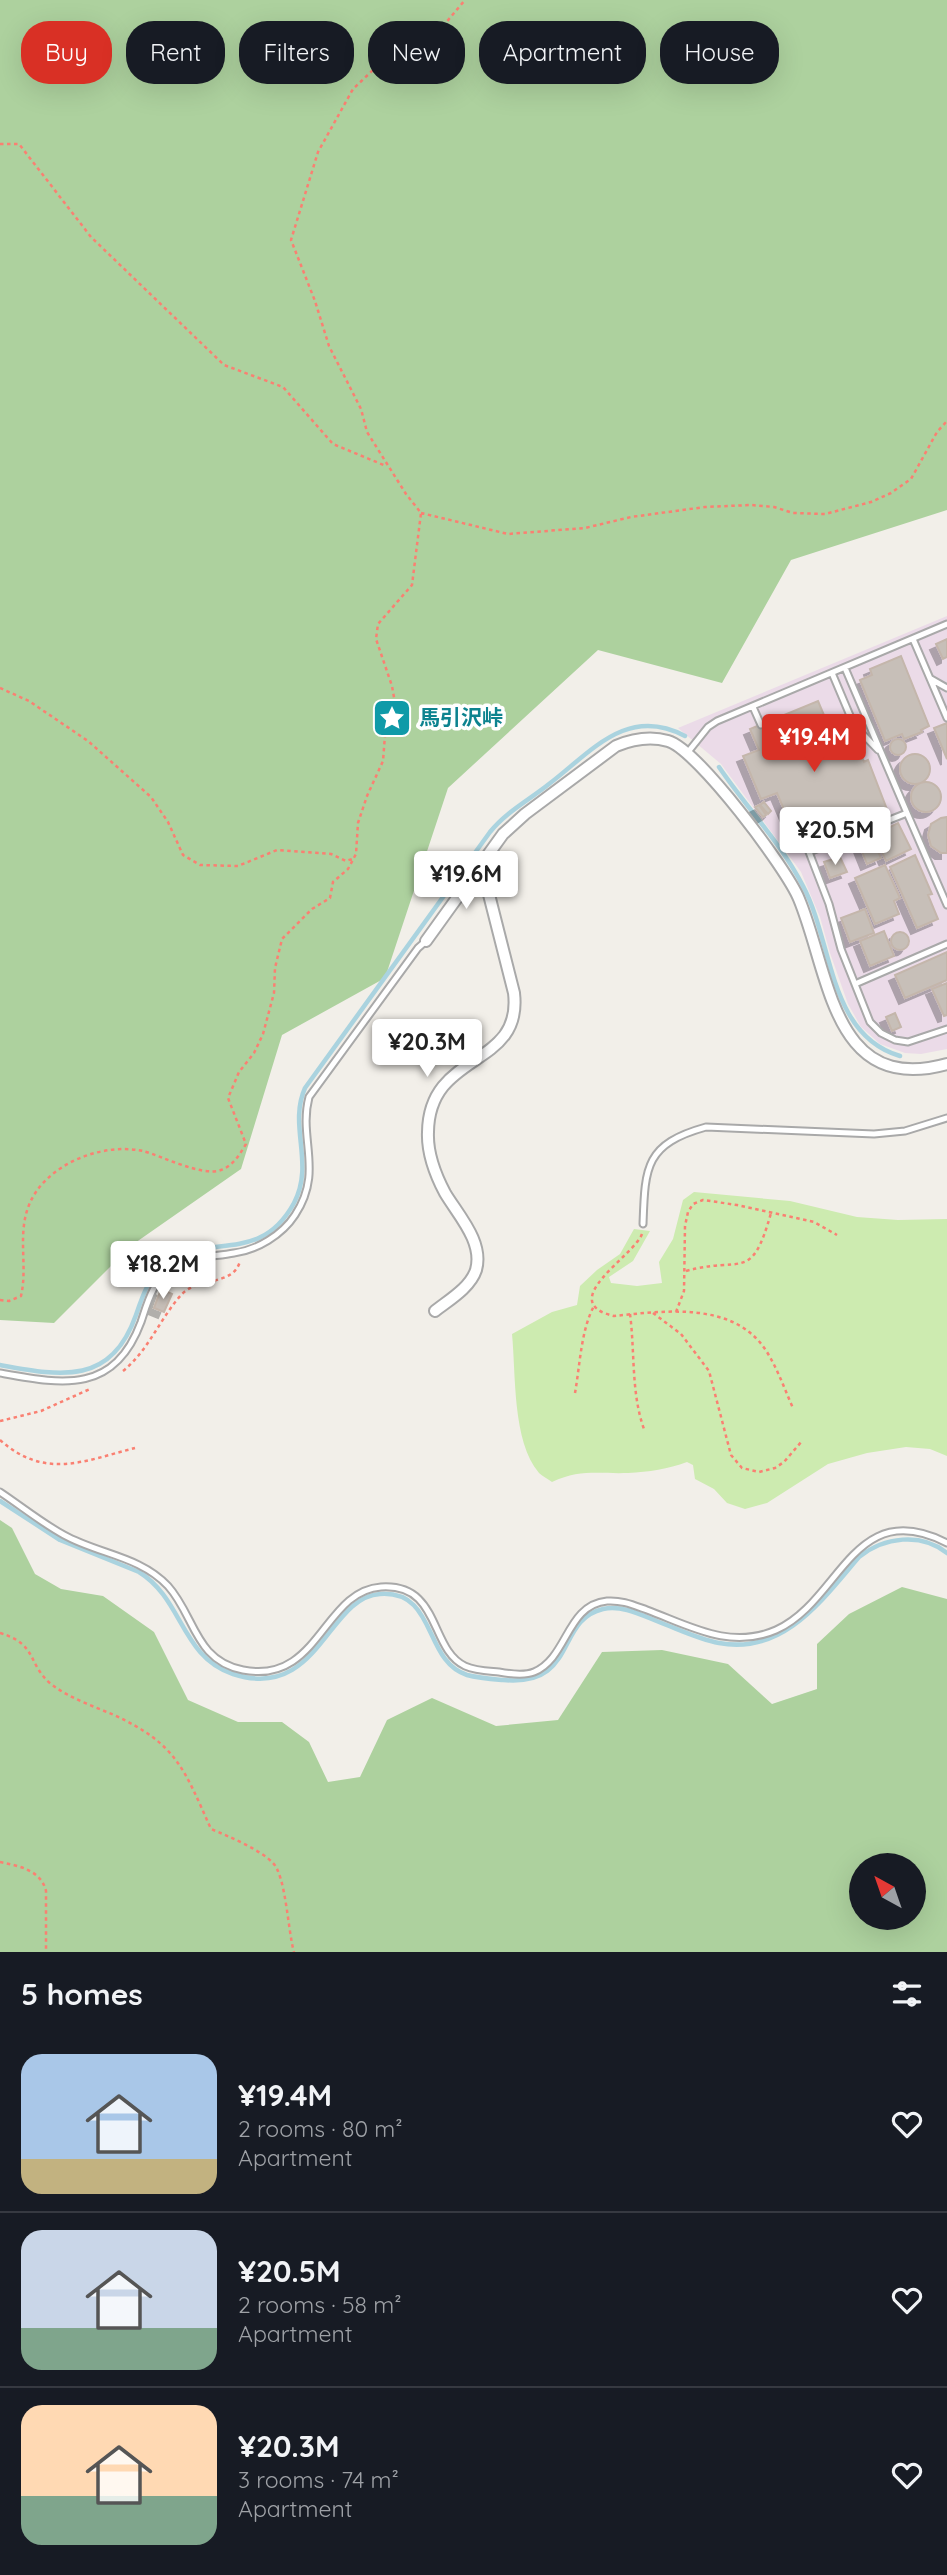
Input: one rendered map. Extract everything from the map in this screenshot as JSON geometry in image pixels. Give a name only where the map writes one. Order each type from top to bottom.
[{"type":"street","points":[[426,941],[503,834],[526,814],[616,746],[633,739],[669,741],[688,752],[706,770],[791,881],[835,1011],[852,1041],[865,1054],[896,1067],[927,1070],[947,1064]]},
{"type":"street","points":[[435,1311],[467,1284],[475,1270],[477,1252],[471,1234],[434,1169],[428,1142],[429,1116],[441,1086],[453,1074],[505,1037],[512,1025],[516,1009],[481,863]]},
{"type":"lane","points":[[688,752],[708,727],[947,624]]},
{"type":"lane","points":[[913,639],[947,718]]},
{"type":"lane","points":[[845,668],[947,905]]},
{"type":"lane","points":[[832,673],[853,724],[881,752]]},
{"type":"lane","points":[[930,678],[947,688]]},
{"type":"lane","points":[[753,706],[761,725]]},
{"type":"lane","points":[[809,852],[907,813]]},
{"type":"lane","points":[[806,836],[841,949],[870,1022],[895,1040],[908,1042],[947,1029]]},
{"type":"lane","points":[[0,1373],[55,1382],[84,1379],[105,1370],[127,1351],[136,1336],[152,1289],[172,1268],[185,1261],[237,1253],[255,1247],[287,1225],[306,1194],[310,1179],[306,1110],[309,1097],[410,958],[426,941]]},
{"type":"lane","points":[[855,984],[947,944]]},
{"type":"lane","points":[[643,1223],[645,1177],[652,1161],[664,1146],[682,1134],[706,1127],[874,1134],[905,1131],[947,1118]]},
{"type":"lane","points":[[0,1492],[65,1535],[139,1564],[168,1587],[207,1651],[230,1667],[251,1671],[280,1668],[295,1660],[309,1649],[345,1604],[363,1591],[381,1587],[410,1593],[423,1603],[457,1661],[479,1670],[515,1674],[533,1672],[543,1666],[553,1657],[576,1618],[596,1604],[606,1601],[625,1602],[717,1637],[742,1638],[776,1630],[789,1622],[803,1611],[863,1544],[895,1532],[931,1535],[947,1543]]},
{"type":"path","points":[[465,0],[433,38],[385,73],[373,69],[353,89],[318,152],[291,240],[316,301],[329,346],[361,409],[367,432],[406,495],[421,513],[508,534],[584,528],[631,517],[705,507],[751,505],[774,507],[793,513],[825,514],[891,494],[911,479],[937,432],[947,421]]},
{"type":"path","points":[[0,144],[19,144],[91,237],[223,365],[284,387],[332,444],[389,467]]},
{"type":"path","points":[[0,1300],[9,1301],[21,1296],[21,1252],[29,1205],[39,1187],[53,1172],[70,1161],[115,1150],[140,1151],[209,1172],[221,1170],[238,1158],[246,1144],[228,1098],[239,1072],[254,1053],[263,1034],[274,993],[275,968],[282,939],[312,909],[325,904],[330,898],[333,882],[348,869],[356,854],[358,823],[383,761],[384,735],[391,723],[395,703],[376,639],[378,624],[412,584],[421,513]]},
{"type":"path","points":[[0,688],[29,701],[88,741],[151,797],[183,855],[200,865],[238,866],[277,850],[331,854],[346,860],[352,859]]},
{"type":"path","points":[[676,1312],[684,1291],[685,1226],[693,1204],[703,1200],[772,1212],[814,1222],[837,1236]]},
{"type":"path","points":[[686,1271],[704,1266],[744,1263],[750,1259],[757,1254],[764,1240],[772,1212]]},
{"type":"path","points":[[643,1223],[641,1237],[634,1248],[601,1277],[594,1288],[594,1306],[601,1313],[614,1316],[707,1312],[726,1318],[763,1346],[775,1365],[793,1408]]},
{"type":"path","points":[[575,1393],[586,1322],[594,1306]]},
{"type":"path","points":[[653,1313],[681,1334],[709,1371],[732,1455],[742,1468],[759,1472],[775,1468],[785,1462],[802,1441]]},
{"type":"path","points":[[630,1314],[636,1395],[644,1429]]},
{"type":"path","points":[[0,1440],[28,1459],[47,1465],[65,1465],[135,1448]]},
{"type":"path","points":[[0,1633],[24,1643],[43,1675],[52,1684],[135,1725],[159,1740],[187,1775],[211,1829],[236,1840],[274,1863],[281,1881],[294,1952]]},
{"type":"path","points":[[0,1861],[27,1870],[44,1881],[46,1952]]},
{"type":"shaded area","points":[[947,616],[947,1049],[921,1054],[905,1053],[880,1044],[861,1027],[848,1004],[820,917],[801,872],[721,764],[678,728]]},
{"type":"green space","points":[[0,0],[947,0],[947,510],[791,560],[722,683],[598,650],[448,788],[385,978],[282,1035],[241,1169],[132,1245],[54,1323],[0,1320]]},
{"type":"green space","points":[[694,1192],[790,1201],[857,1217],[947,1219],[947,1456],[930,1449],[906,1447],[867,1453],[828,1464],[767,1503],[745,1509],[727,1503],[714,1489],[695,1479],[693,1465],[687,1462],[643,1472],[580,1474],[552,1482],[539,1473],[530,1459],[520,1426],[512,1334],[552,1312],[577,1305],[580,1286],[620,1254],[634,1229],[650,1231],[633,1261],[609,1277],[611,1283],[637,1286],[662,1283],[659,1262],[673,1239],[683,1200]]},
{"type":"green space","points":[[0,1520],[12,1528],[35,1574],[61,1589],[103,1596],[154,1632],[188,1700],[238,1722],[282,1722],[309,1742],[328,1782],[360,1777],[387,1720],[432,1698],[496,1726],[558,1720],[602,1652],[662,1650],[728,1664],[772,1704],[817,1689],[817,1644],[849,1614],[902,1587],[947,1599],[947,1952],[0,1952]]},
{"type":"building","points":[[947,639],[947,657],[943,659],[936,644]]},
{"type":"building","points":[[901,656],[929,726],[904,739],[902,734],[885,741],[860,680],[872,675],[870,669]]},
{"type":"building","points":[[818,701],[834,739],[841,736],[845,746],[855,741],[864,762],[868,760],[888,812],[838,835],[834,824],[797,840],[777,793],[761,799],[743,756],[759,750],[750,729]]},
{"type":"building","points":[[947,723],[947,759],[934,728]]},
{"type":"building","points":[[898,739],[906,747],[898,755],[890,747]]},
{"type":"building","points":[[915,754],[921,755],[929,763],[929,775],[921,783],[915,784],[909,783],[901,775],[900,769],[901,763],[909,755]]},
{"type":"building","points":[[926,782],[932,783],[940,791],[940,803],[932,811],[926,812],[920,811],[912,803],[911,797],[912,791],[920,783]]},
{"type":"building","points":[[764,802],[771,811],[768,814],[760,805]]},
{"type":"building","points":[[759,805],[766,815],[763,817],[755,807]]},
{"type":"building","points":[[947,817],[947,853],[941,853],[931,846],[928,835],[931,824]]},
{"type":"building","points":[[898,823],[911,849],[886,861],[874,835]]},
{"type":"building","points":[[872,838],[881,858],[867,864],[859,844]]},
{"type":"building","points":[[915,855],[932,894],[928,895],[938,919],[917,928],[890,867]]},
{"type":"building","points":[[840,857],[847,872],[830,878],[824,862]]},
{"type":"building","points":[[885,865],[900,898],[894,901],[899,914],[875,924],[855,878]]},
{"type":"building","points":[[865,909],[874,933],[850,942],[841,918]]},
{"type":"building","points":[[884,931],[894,956],[870,966],[860,941]]},
{"type":"building","points":[[900,932],[906,935],[909,941],[906,947],[900,950],[894,947],[891,941],[894,935]]},
{"type":"building","points":[[947,952],[947,980],[905,998],[895,975]]},
{"type":"building","points":[[947,983],[947,1015],[944,1016],[932,989]]},
{"type":"building","points":[[895,1013],[901,1027],[892,1031],[886,1017]]},
{"type":"building","points":[[161,1289],[172,1294],[164,1312],[154,1308]]},
{"type":"waterway","points":[[0,1365],[63,1373],[82,1371],[98,1365],[113,1354],[125,1338],[148,1285],[162,1266],[185,1253],[250,1241],[266,1234],[281,1222],[300,1188],[302,1159],[299,1116],[305,1088],[490,832],[510,812],[611,736],[645,726],[664,728],[685,736]]},
{"type":"waterway","points":[[719,767],[784,855],[803,886],[846,1008],[859,1028],[876,1045],[900,1056]]},
{"type":"waterway","points":[[0,1501],[60,1540],[139,1572],[154,1583],[165,1597],[203,1655],[216,1666],[233,1674],[262,1679],[285,1674],[303,1662],[347,1612],[362,1599],[380,1594],[398,1596],[411,1603],[421,1614],[443,1656],[453,1667],[476,1677],[527,1679],[544,1673],[555,1664],[578,1626],[588,1615],[603,1609],[625,1610],[703,1639],[742,1645],[763,1641],[800,1621],[859,1557],[880,1545],[891,1541],[914,1540],[937,1546],[947,1553]]},
{"type":"place","name":"馬引沢峠","points":[[392,718]]}]
